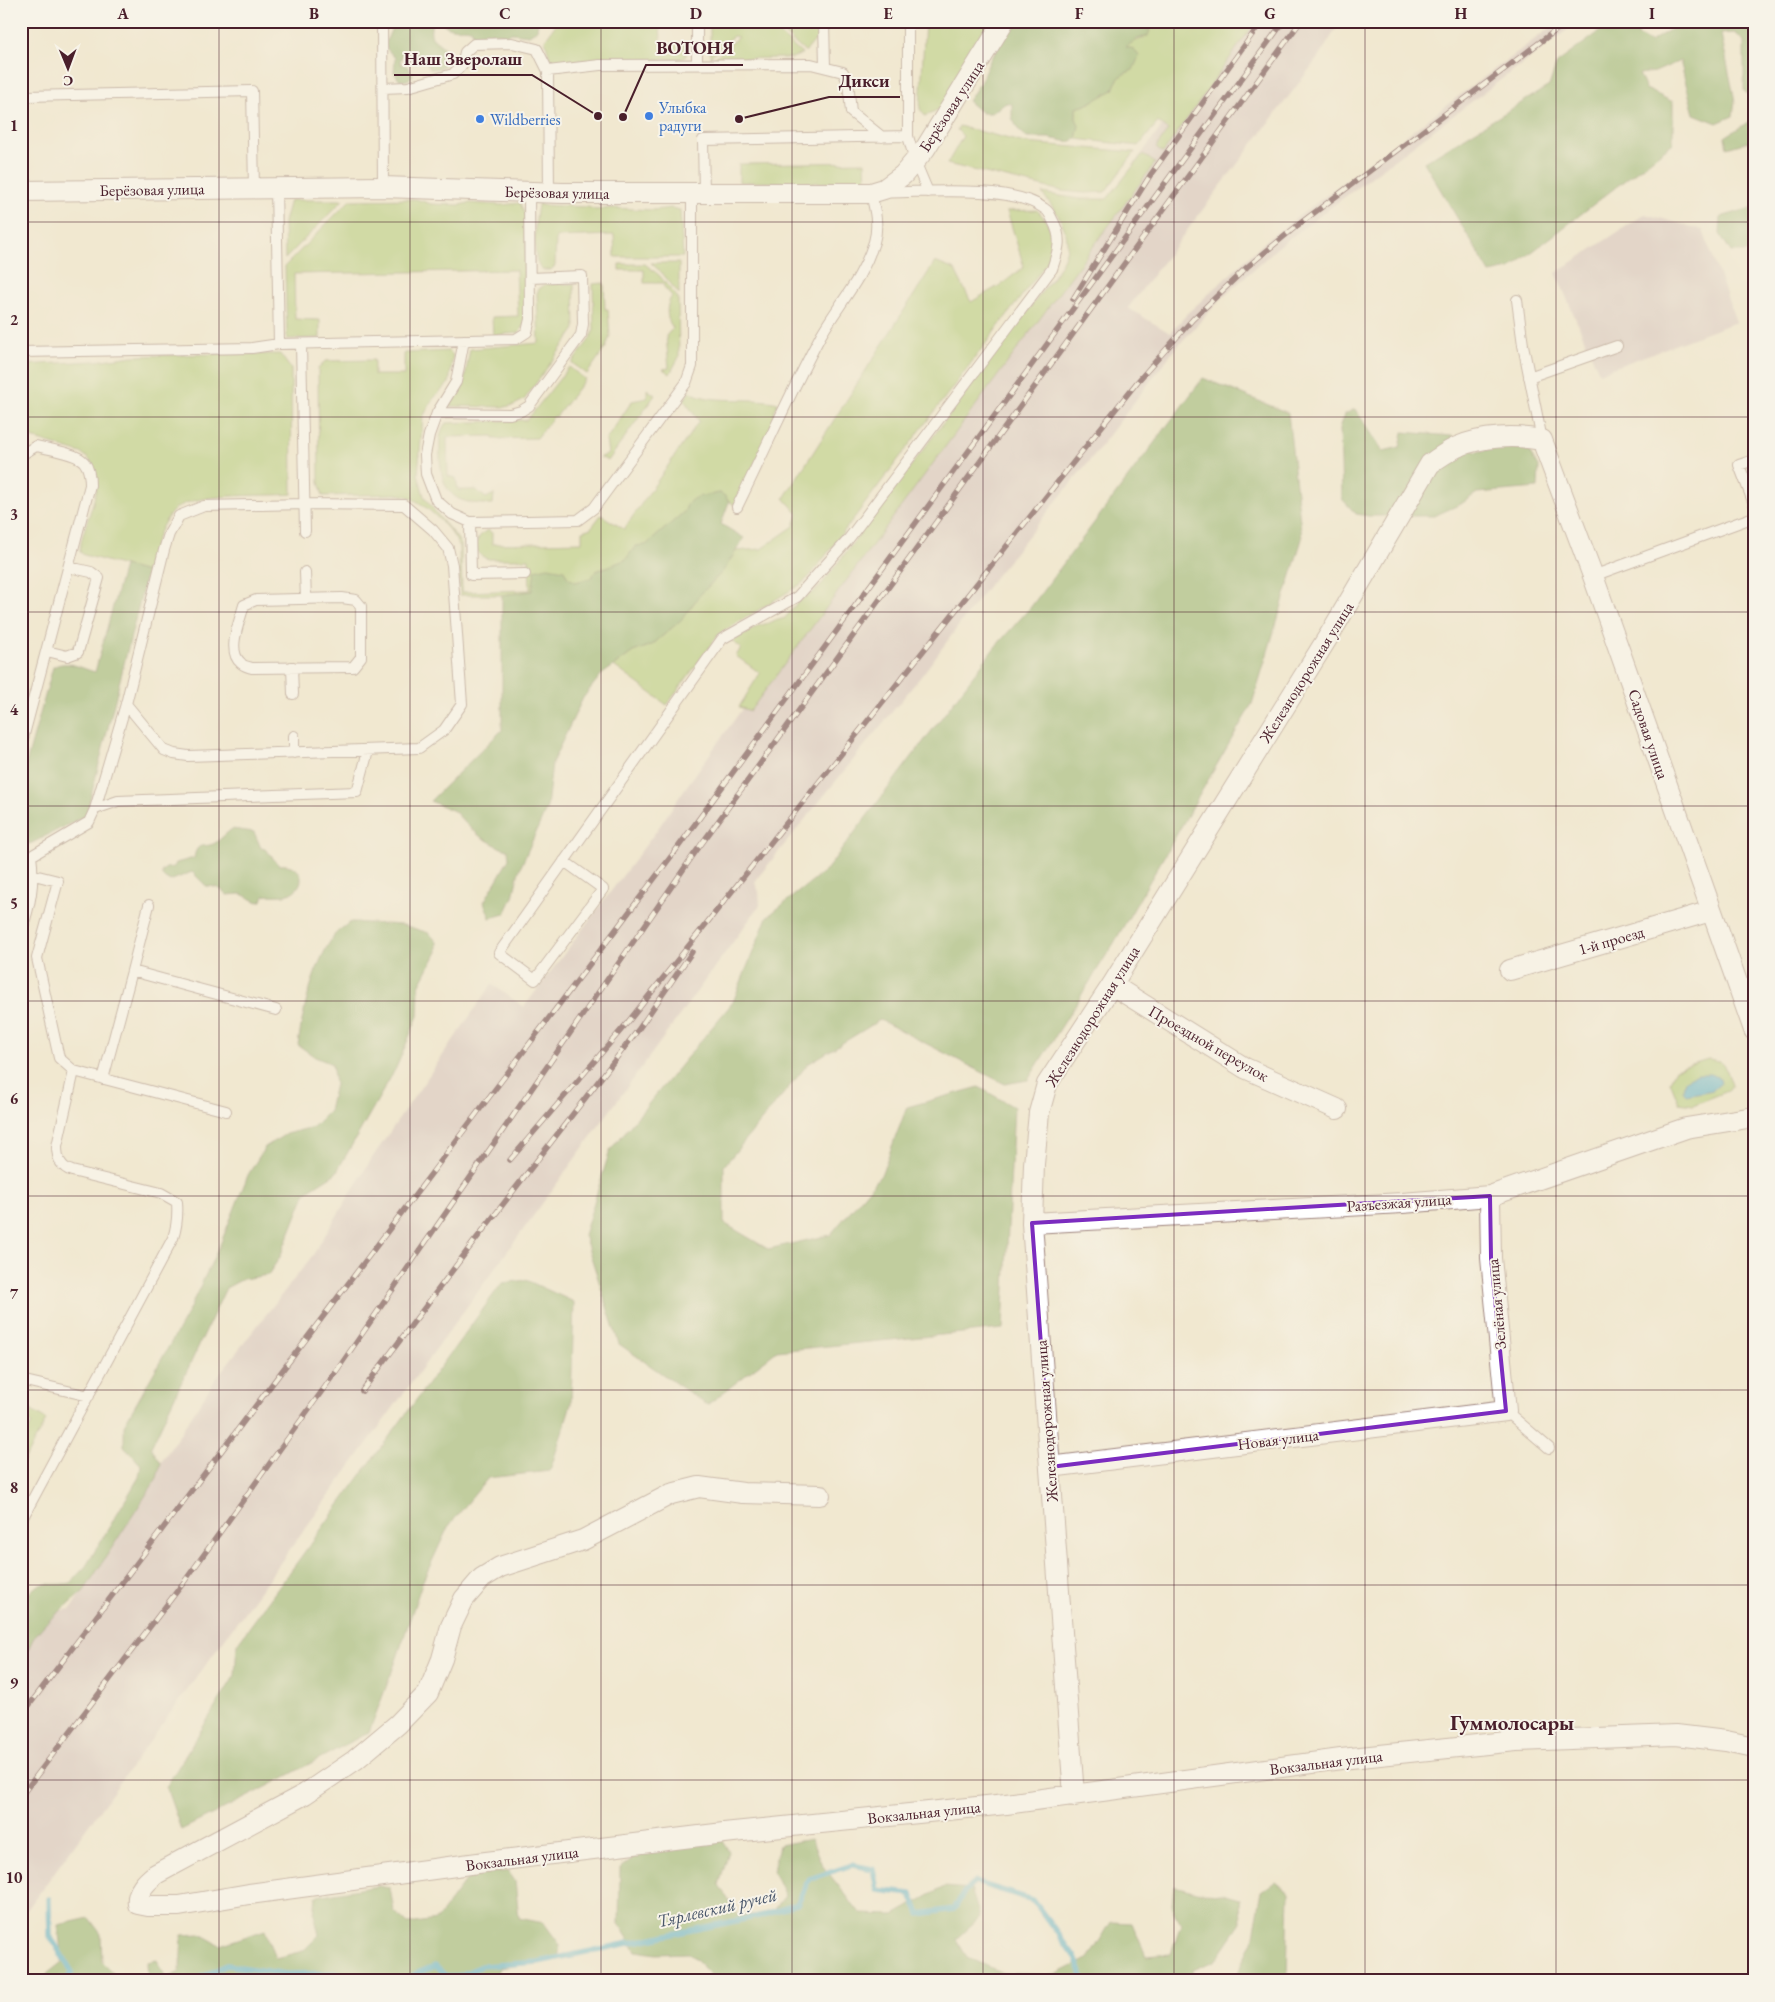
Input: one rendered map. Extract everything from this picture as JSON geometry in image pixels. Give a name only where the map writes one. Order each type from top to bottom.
[{"type":"street","name":"Берёзовая улица","points":[[21,191],[384,187],[548,193],[871,193],[892,184],[903,176],[915,161],[949,113],[1004,21]]},
{"type":"street","name":"Железнодорожная улица","points":[[1074,1796],[1032,1223],[1034,1164],[1038,1122],[1047,1084],[1112,985],[1330,634],[1430,464],[1457,447],[1487,439],[1527,437],[1542,440]]},
{"type":"street","name":"Садовая улица","points":[[1542,440],[1593,576],[1754,1030]]},
{"type":"street","name":"1-й проезд","points":[[1510,970],[1711,911]]},
{"type":"street","name":"Проездной переулок","points":[[1112,985],[1245,1068],[1337,1109]]},
{"type":"street","name":"Разъезжая улица","points":[[1032,1223],[1402,1203],[1490,1196],[1686,1128],[1754,1117]]},
{"type":"street","name":"Зелёная улица","points":[[1490,1196],[1491,1258],[1506,1411]]},
{"type":"street","name":"Новая улица","points":[[1050,1467],[1506,1411]]},
{"type":"street","name":"Вокзальная улица","points":[[820,1495],[743,1493],[699,1487],[671,1494],[583,1540],[500,1567],[482,1578],[464,1599],[452,1626],[442,1659],[428,1693],[398,1724],[355,1760],[305,1794],[156,1874],[142,1887],[137,1899],[138,1904],[148,1906],[179,1906],[250,1894],[488,1862],[724,1833],[1074,1796],[1340,1759],[1516,1741],[1676,1735],[1726,1741],[1754,1747]]},
{"type":"lane","points":[[382,21],[384,187]]},
{"type":"lane","points":[[697,21],[697,64]]},
{"type":"lane","points":[[824,21],[824,67]]},
{"type":"lane","points":[[908,21],[908,136],[915,161],[928,192]]},
{"type":"lane","points":[[383,88],[408,87],[453,74],[462,65],[465,52],[474,44],[512,42],[537,49],[548,71],[548,193]]},
{"type":"lane","points":[[548,71],[600,65],[811,64],[843,72],[848,82],[851,112],[882,137]]},
{"type":"lane","points":[[27,96],[252,91],[254,188]]},
{"type":"lane","points":[[464,340],[456,382],[437,413],[429,435],[425,456],[426,474],[436,500],[452,514],[470,522],[578,520],[594,508],[686,383],[692,366],[698,193],[703,140],[908,136]]},
{"type":"lane","points":[[276,187],[279,344]]},
{"type":"lane","points":[[564,861],[602,889],[536,980],[499,953],[564,861],[722,640],[796,597],[847,541],[1052,269],[1058,251],[1059,232],[1047,210],[1026,198],[978,191],[871,193],[877,219],[874,240],[866,264],[852,290],[822,334],[737,507]]},
{"type":"lane","points":[[21,352],[252,348],[279,344],[516,339],[527,332],[530,319],[529,192]]},
{"type":"lane","points":[[437,413],[510,414],[521,411],[529,406],[576,344],[581,335],[583,324],[582,276],[530,278]]},
{"type":"lane","points":[[1517,300],[1522,345],[1542,440]]},
{"type":"lane","points":[[301,344],[305,531]]},
{"type":"lane","points":[[1529,377],[1617,346]]},
{"type":"lane","points":[[21,455],[36,446],[76,457],[84,462],[89,474],[90,485],[21,746]]},
{"type":"lane","points":[[1754,460],[1739,465],[1754,504]]},
{"type":"lane","points":[[21,932],[28,912],[34,875],[26,857],[89,822],[95,809],[126,704],[164,550],[169,534],[179,516],[204,506],[404,505],[433,530],[448,548],[452,565],[462,704],[444,730],[419,748],[188,756],[174,754],[164,750],[126,704]]},
{"type":"lane","points":[[1593,576],[1754,517]]},
{"type":"lane","points":[[470,522],[471,575],[525,574]]},
{"type":"lane","points":[[47,651],[66,656],[78,652],[99,578],[91,572],[69,567]]},
{"type":"lane","points":[[305,572],[306,599]]},
{"type":"lane","points":[[256,600],[356,600],[361,606],[361,657],[353,666],[292,667],[252,668],[241,664],[235,655],[234,644],[244,605],[256,600]]},
{"type":"lane","points":[[292,667],[293,694]]},
{"type":"lane","points":[[294,736],[294,753]]},
{"type":"lane","points":[[95,809],[118,801],[357,792],[368,751]]},
{"type":"lane","points":[[34,875],[58,882],[36,958],[59,1058],[74,1071],[226,1111]]},
{"type":"lane","points":[[103,1079],[150,905]]},
{"type":"lane","points":[[132,971],[276,1010]]},
{"type":"lane","points":[[21,1521],[173,1238],[178,1214],[177,1202],[161,1192],[72,1171],[66,1169],[60,1162],[56,1146],[74,1071]]},
{"type":"lane","points":[[21,1380],[89,1396]]},
{"type":"lane","points":[[1506,1411],[1549,1448]]},
{"type":"highlighted area","points":[[1490,1196],[1491,1258],[1506,1411],[1050,1467],[1032,1223]]},
{"type":"shaded area","points":[[1239,21],[1341,21],[1318,58],[1128,308],[1170,333],[1188,313],[1268,239],[1559,21],[1579,21],[1278,247],[1220,300],[1174,350],[1094,455],[995,577],[922,675],[759,876],[755,882],[759,892],[760,905],[21,1918],[21,1655],[52,1612],[71,1609],[141,1493],[217,1377],[313,1255],[372,1158],[492,984],[524,1007],[657,830],[1063,261]]},
{"type":"shaded area","points":[[1645,214],[1703,230],[1736,322],[1599,373],[1556,273]]},
{"type":"green space","points":[[395,21],[432,21],[431,31],[433,39],[445,48],[449,55],[445,64],[430,69],[423,57],[404,52],[400,61],[413,74],[407,80],[399,80],[394,72],[395,58],[386,48],[385,44]]},
{"type":"green space","points":[[441,21],[538,21],[537,30],[529,35],[512,33],[504,35],[492,32],[487,40],[474,40],[472,30],[448,27]]},
{"type":"green space","points":[[558,21],[660,21],[661,43],[686,44],[686,56],[682,59],[553,61],[550,59],[545,40]]},
{"type":"green space","points":[[710,21],[820,21],[820,35],[805,52],[776,27],[777,32],[802,54],[792,58],[713,59],[738,37],[733,36],[710,57]]},
{"type":"green space","points":[[925,21],[992,21],[941,108],[925,116],[920,109]]},
{"type":"green space","points":[[1017,21],[1149,21],[1145,28],[1150,30],[1148,36],[1137,39],[1126,47],[1134,49],[1139,56],[1133,70],[1120,77],[1113,90],[1086,105],[1076,108],[1076,119],[1079,125],[1076,139],[1069,142],[1049,138],[1027,138],[1019,131],[1012,118],[1012,104],[1006,103],[991,113],[982,113],[968,101],[980,83],[991,58],[1010,28]]},
{"type":"green space","points":[[1149,21],[1256,21],[1163,153],[1156,148],[1168,130],[1158,122],[1139,146],[1076,139],[1079,125],[1076,119],[1076,108],[1086,105],[1113,90],[1120,77],[1133,70],[1125,48],[1130,43],[1144,38],[1146,24]]},
{"type":"green space","points":[[1614,21],[1649,21],[1637,35],[1650,42],[1684,21],[1754,21],[1754,99],[1744,91],[1744,41],[1735,33],[1721,34],[1735,101],[1733,116],[1717,123],[1694,114],[1680,61],[1655,72],[1639,74],[1646,89],[1673,102],[1673,143],[1510,269],[1490,273],[1424,162],[1549,86],[1557,63]]},
{"type":"green space","points":[[1754,118],[1754,140],[1727,148],[1725,137]]},
{"type":"green space","points":[[959,126],[1025,143],[1135,152],[1105,192],[1062,191],[947,164],[963,136],[957,130]]},
{"type":"green space","points":[[1143,154],[1155,163],[750,711],[739,707],[760,673],[736,656],[741,648],[732,641],[758,626],[785,618],[797,603],[819,588],[1054,276],[1065,254],[1067,240],[1063,225],[1042,193],[1079,199],[1107,199]]},
{"type":"green space","points":[[865,162],[866,183],[739,182],[739,164]]},
{"type":"green space","points":[[416,199],[431,204],[459,205],[469,203],[501,205],[520,203],[525,215],[528,318],[519,333],[493,335],[492,317],[518,316],[516,270],[294,274],[295,319],[320,320],[320,338],[287,339],[285,266],[350,200]]},
{"type":"green space","points":[[290,200],[343,200],[285,259],[284,222]]},
{"type":"green space","points":[[539,202],[540,205],[588,207],[596,210],[611,208],[654,210],[671,208],[680,210],[683,257],[615,257],[614,235],[556,237],[555,266],[551,270],[542,270],[536,258],[535,248],[535,227]]},
{"type":"green space","points":[[1754,207],[1754,243],[1750,252],[1731,252],[1720,234],[1721,217]]},
{"type":"green space","points":[[1037,210],[1047,222],[1051,234],[1048,261],[811,575],[801,584],[719,634],[667,705],[614,666],[633,652],[652,645],[681,620],[699,596],[724,570],[736,551],[761,549],[794,526],[798,514],[784,498],[935,262],[955,270],[971,302],[1002,284],[1024,267],[1007,211]]},
{"type":"green space","points":[[651,263],[679,263],[679,294],[662,273]]},
{"type":"green space","points":[[619,264],[645,264],[659,275],[678,298],[679,357],[670,374],[663,369],[669,368],[666,336],[673,328],[667,312],[672,296],[663,283],[644,283],[644,270],[619,270]]},
{"type":"green space","points":[[604,283],[605,309],[608,309],[610,336],[606,347],[587,374],[572,363],[590,339],[594,330],[593,284]]},
{"type":"green space","points":[[546,284],[574,284],[575,329],[524,400],[505,407],[448,406],[464,383],[470,349],[539,343],[537,293]]},
{"type":"green space","points":[[449,351],[453,355],[449,383],[433,399],[423,417],[418,474],[424,496],[461,545],[462,592],[530,590],[529,559],[489,559],[479,554],[476,546],[477,541],[488,530],[492,533],[492,544],[582,542],[582,531],[591,528],[601,515],[624,529],[699,421],[684,400],[690,391],[707,398],[778,403],[774,412],[779,414],[734,505],[720,493],[698,497],[646,546],[636,546],[625,560],[596,571],[591,578],[576,582],[568,578],[532,591],[502,595],[460,595],[459,547],[445,525],[430,511],[415,500],[397,494],[323,496],[319,482],[318,369],[325,361],[374,360],[374,375],[404,375],[404,353]]},
{"type":"green space","points":[[280,354],[291,369],[292,494],[228,496],[181,505],[172,512],[163,526],[156,540],[147,572],[84,555],[80,552],[97,486],[96,473],[91,462],[81,453],[29,438],[21,444],[21,365],[96,361],[133,356]]},
{"type":"green space","points":[[569,367],[585,379],[537,438],[493,439],[493,436],[447,437],[448,476],[456,478],[458,490],[476,490],[486,498],[494,494],[493,504],[480,504],[460,500],[453,495],[447,489],[441,469],[440,439],[446,423],[527,420]]},
{"type":"green space","points":[[1203,378],[1288,413],[1302,539],[1252,704],[1114,943],[1028,1080],[1005,1084],[880,1020],[808,1064],[724,1166],[724,1223],[768,1249],[830,1235],[881,1175],[907,1107],[979,1087],[1014,1107],[1003,1329],[777,1351],[707,1405],[619,1344],[584,1235],[610,1150],[733,1002],[767,917],[827,869],[995,647],[1030,608]]},
{"type":"green space","points":[[647,389],[655,395],[608,461],[600,457],[608,454],[606,440],[632,401],[647,398]]},
{"type":"green space","points":[[1355,409],[1383,451],[1400,447],[1403,432],[1452,436],[1476,452],[1505,446],[1529,451],[1539,467],[1538,488],[1477,493],[1461,504],[1434,516],[1369,516],[1356,514],[1342,499],[1340,428],[1345,414]]},
{"type":"green space","points":[[720,493],[729,502],[721,524],[744,538],[724,570],[699,596],[681,620],[652,645],[633,652],[601,675],[583,698],[552,763],[547,807],[519,871],[513,897],[505,914],[490,918],[484,902],[509,859],[508,850],[481,837],[454,811],[430,801],[502,730],[502,595],[532,591],[535,570],[548,567],[564,570],[568,578],[576,582],[591,578],[596,571],[625,560],[636,546],[646,545],[685,511],[690,501],[698,497]]},
{"type":"green space","points":[[124,566],[147,572],[87,812],[85,816],[32,843],[21,846],[21,782],[53,667],[68,664],[95,672]]},
{"type":"green space","points":[[232,829],[254,832],[261,848],[265,849],[279,865],[286,865],[297,870],[301,879],[297,889],[288,894],[264,896],[262,901],[258,902],[241,894],[227,895],[218,888],[206,886],[192,872],[170,881],[162,876],[162,871],[166,868],[174,867],[176,863],[194,858],[195,852],[199,847],[215,843]]},
{"type":"green space","points":[[351,922],[403,925],[429,933],[437,942],[437,952],[419,986],[418,1016],[396,1068],[336,1173],[306,1192],[280,1257],[268,1275],[243,1279],[226,1288],[151,1447],[161,1463],[157,1478],[84,1591],[45,1624],[34,1637],[21,1665],[21,1602],[39,1585],[70,1583],[86,1566],[139,1477],[141,1465],[124,1446],[124,1425],[185,1318],[220,1245],[248,1175],[265,1147],[286,1134],[313,1127],[329,1111],[335,1084],[332,1064],[315,1057],[298,1045],[306,1003],[320,961],[335,935]]},
{"type":"green space","points":[[1708,1059],[1720,1061],[1727,1071],[1732,1085],[1728,1091],[1693,1105],[1679,1103],[1670,1081],[1676,1069]]},
{"type":"green space","points":[[526,1280],[574,1302],[571,1404],[550,1471],[488,1478],[448,1527],[422,1583],[396,1661],[369,1732],[181,1830],[166,1787],[235,1675],[237,1644],[502,1283]]},
{"type":"green space","points":[[21,1404],[46,1420],[21,1466],[21,1446],[32,1424],[21,1417]]},
{"type":"green space","points":[[722,1839],[729,1852],[719,1885],[738,1915],[769,1915],[785,1896],[773,1871],[779,1845],[811,1839],[822,1865],[861,1914],[894,1915],[944,1887],[971,1889],[980,1917],[956,1939],[967,1957],[1003,1973],[1055,1975],[1089,1958],[1111,1922],[1132,1923],[1146,1956],[1171,1954],[1181,1925],[1172,1905],[1174,1886],[1201,1893],[1223,1894],[1240,1899],[1241,1923],[1215,1961],[1193,1970],[1194,1981],[717,1981],[689,1953],[657,1954],[636,1951],[619,1924],[620,1868],[647,1847]]},
{"type":"green space","points":[[508,1871],[515,1881],[519,1918],[544,1923],[560,1945],[558,1959],[500,1968],[494,1981],[148,1981],[147,1962],[157,1960],[166,1978],[180,1972],[182,1935],[200,1934],[220,1945],[265,1930],[275,1958],[303,1951],[319,1935],[314,1914],[316,1896],[378,1886],[390,1888],[394,1911],[408,1924],[436,1920],[470,1875]]},
{"type":"green space","points":[[1275,1882],[1289,1893],[1287,1981],[1234,1981],[1253,1941],[1262,1891]]},
{"type":"green space","points":[[89,1918],[101,1934],[102,1962],[121,1981],[38,1981],[62,1962],[58,1925]]},
{"type":"water","points":[[1697,1074],[1711,1074],[1720,1078],[1721,1083],[1713,1090],[1686,1095],[1683,1090],[1685,1080]]},
{"type":"waterway","name":"Тярлевский ручей","points":[[407,1981],[415,1974],[435,1966],[446,1976],[458,1976],[482,1966],[538,1962],[764,1915],[797,1904],[809,1879],[852,1865],[873,1869],[877,1890],[911,1894],[919,1914],[954,1909],[965,1891],[975,1882],[1033,1900],[1075,1957],[1084,1981]]},
{"type":"waterway","points":[[49,1899],[50,1936],[72,1972],[66,1981]]},
{"type":"waterway","name":"Тярлевский ручей","points":[[201,1981],[202,1977],[227,1965],[286,1974],[333,1973],[375,1981]]},
{"type":"railway","points":[[1073,299],[1151,174],[1262,21]]},
{"type":"railway","points":[[21,1716],[676,850],[1284,21]]},
{"type":"railway","points":[[21,1796],[184,1582],[335,1373],[692,857],[1301,21]]},
{"type":"railway","points":[[510,1160],[628,1022],[1138,381],[1193,319],[1247,267],[1298,225],[1568,21]]},
{"type":"railway","points":[[362,1391],[473,1243],[638,1030],[692,952]]},
{"type":"place","name":"Наш Зверолаш","points":[[598,116]]},
{"type":"place","name":"Улыбка радуги","points":[[649,116]]},
{"type":"place","name":"ВОТОНЯ","points":[[623,117]]},
{"type":"place","name":"Wildberries","points":[[480,119]]},
{"type":"place","name":"Дикси","points":[[739,119]]},
{"type":"district","name":"Гуммолосары","points":[[1512,1723]]}]
